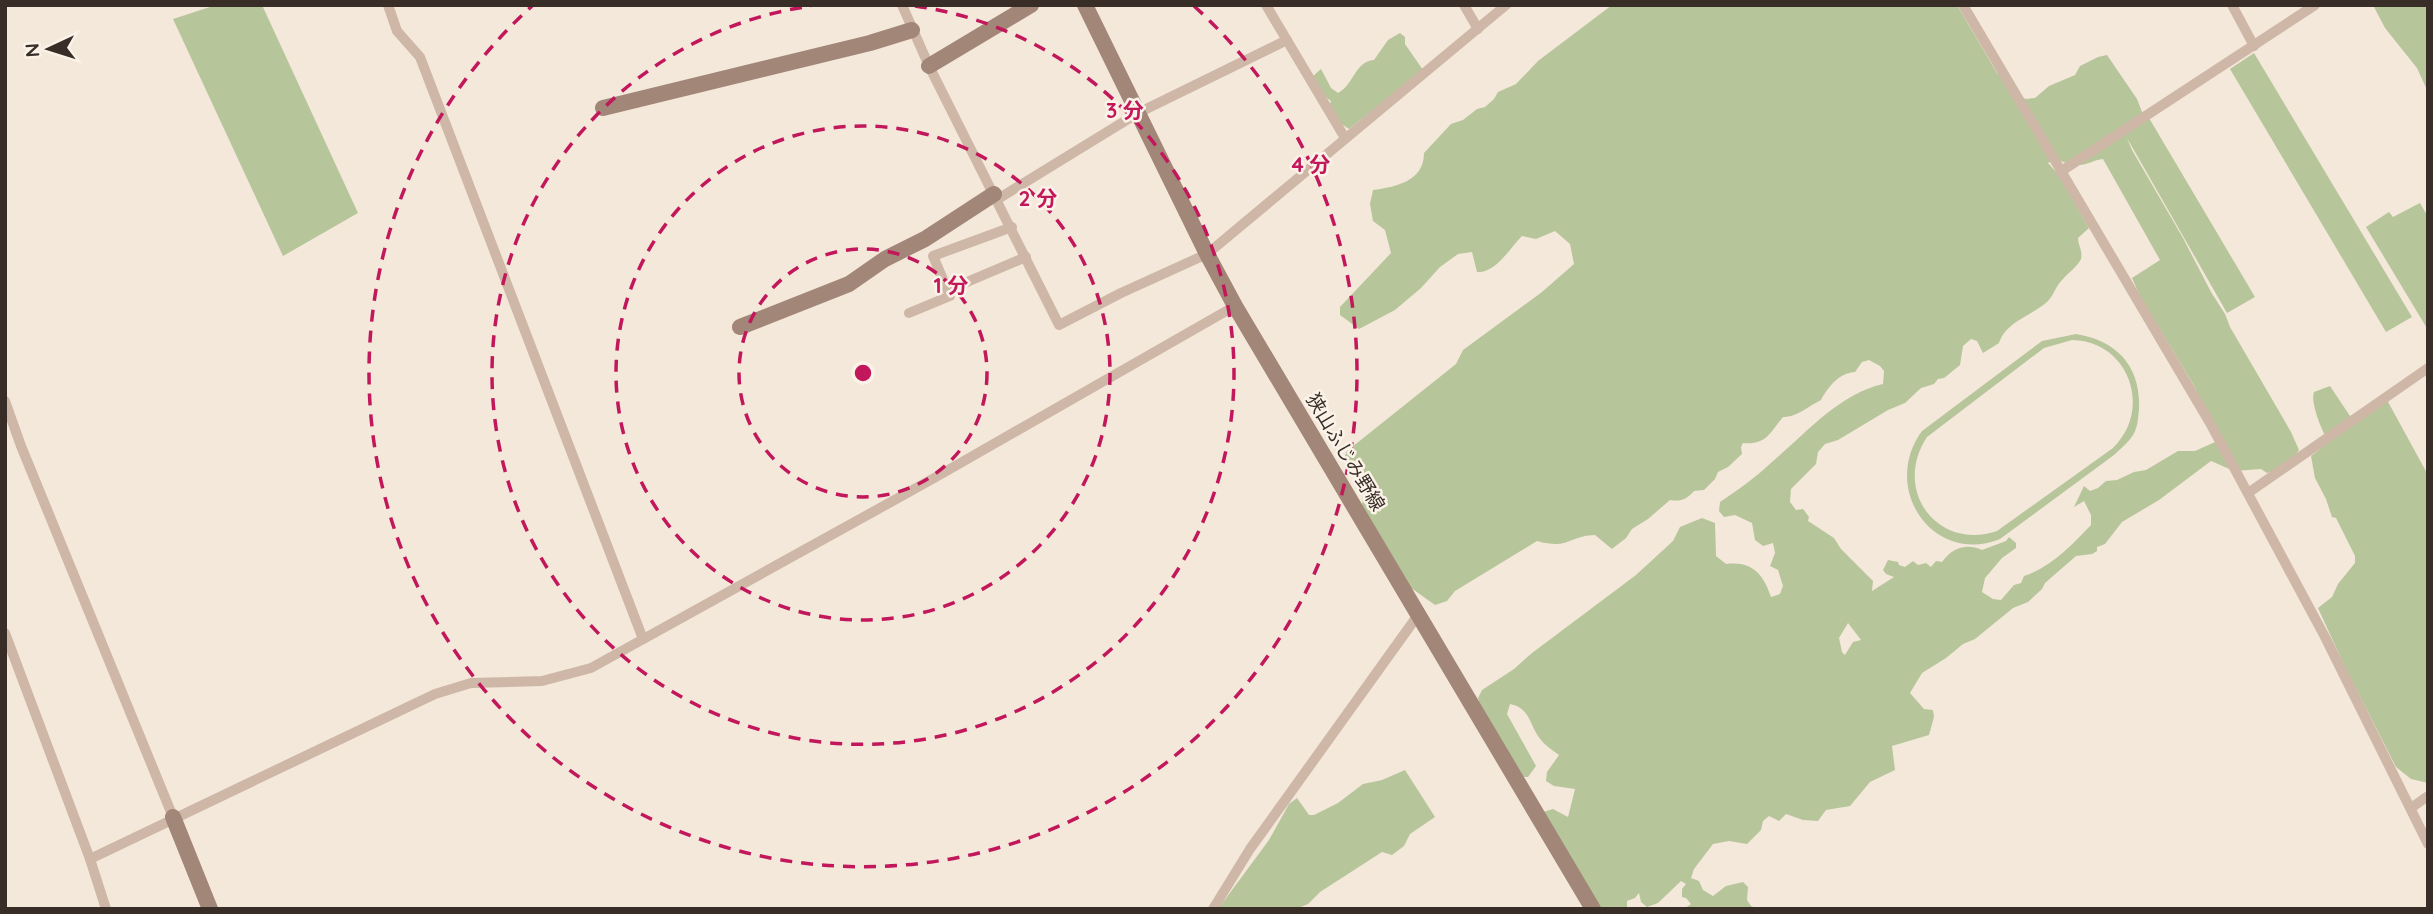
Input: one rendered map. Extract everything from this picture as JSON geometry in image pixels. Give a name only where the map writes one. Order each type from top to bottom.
[{"type":"main road","points":[[929,66],[1031,5]]},
{"type":"main road","name":"狭山ふじみ野線","points":[[1086,5],[1235,306],[1593,909]]},
{"type":"main road","points":[[603,108],[858,47],[912,30]]},
{"type":"main road","points":[[740,327],[849,284],[886,259],[996,197]]},
{"type":"main road","points":[[173,817],[209,909]]},
{"type":"street","points":[[388,5],[397,31],[420,57],[643,639]]},
{"type":"street","points":[[902,5],[929,66],[1059,325],[1121,292],[1207,254],[1506,5]]},
{"type":"street","points":[[1266,5],[1345,138]]},
{"type":"street","points":[[1464,5],[1478,29]]},
{"type":"street","points":[[1963,5],[2210,423],[2325,637],[2428,844]]},
{"type":"street","points":[[2232,5],[2254,46]]},
{"type":"street","points":[[2060,172],[2315,5]]},
{"type":"street","points":[[996,197],[1139,113],[1287,40]]},
{"type":"street","points":[[933,256],[1012,228]]},
{"type":"street","points":[[909,313],[950,296],[925,239]]},
{"type":"street","points":[[948,290],[1026,257]]},
{"type":"street","points":[[90,859],[435,694],[471,683],[542,681],[591,668],[936,477],[1235,306]]},
{"type":"street","points":[[2248,494],[2428,368]]},
{"type":"street","points":[[5,401],[173,817]]},
{"type":"street","points":[[1213,909],[1250,849],[1418,615]]},
{"type":"street","points":[[5,633],[90,859],[106,909]]},
{"type":"street","points":[[2411,808],[2428,796]]},
{"type":"green space","points":[[216,5],[262,5],[358,213],[283,256],[173,19]]},
{"type":"green space","points":[[1612,5],[1957,5],[1997,73],[2026,99],[2035,98],[2049,86],[2075,75],[2080,66],[2107,55],[2137,99],[2145,120],[2149,118],[2255,297],[2227,313],[2127,138],[2299,450],[2285,465],[2267,473],[2261,469],[2234,471],[2211,461],[2159,500],[2122,522],[2105,544],[2097,547],[2097,551],[2076,556],[2028,602],[2013,608],[1975,639],[1963,644],[1922,673],[1910,693],[1924,709],[1933,710],[1929,735],[1892,746],[1895,770],[1870,782],[1850,806],[1826,810],[1818,821],[1803,820],[1786,814],[1779,821],[1769,816],[1763,821],[1761,830],[1747,844],[1729,841],[1713,844],[1694,869],[1691,878],[1699,881],[1703,890],[1713,896],[1726,886],[1743,882],[1748,887],[1747,900],[1751,906],[1758,909],[1684,909],[1691,904],[1682,897],[1682,889],[1686,884],[1681,881],[1658,903],[1647,907],[1641,902],[1639,893],[1627,901],[1627,909],[1597,909],[1543,812],[1553,809],[1568,817],[1575,789],[1554,786],[1546,781],[1547,772],[1559,755],[1540,739],[1525,712],[1510,704],[1507,714],[1536,766],[1528,777],[1522,777],[1481,709],[1478,698],[1482,690],[1514,669],[1636,575],[1673,541],[1680,527],[1702,518],[1715,523],[1716,556],[1726,564],[1750,567],[1760,575],[1771,597],[1780,594],[1783,586],[1778,570],[1770,566],[1775,553],[1773,543],[1763,546],[1755,540],[1752,523],[1735,515],[1724,517],[1719,511],[1720,502],[1760,473],[1837,406],[1852,396],[1883,384],[1884,371],[1880,366],[1869,360],[1862,362],[1855,372],[1844,375],[1835,382],[1821,400],[1797,414],[1783,417],[1763,440],[1743,443],[1742,454],[1718,472],[1704,490],[1694,491],[1681,500],[1670,500],[1632,529],[1626,538],[1612,549],[1595,535],[1556,544],[1537,541],[1455,591],[1447,601],[1435,605],[1407,585],[1362,506],[1364,481],[1345,456],[1347,451],[1456,364],[1463,350],[1542,292],[1574,264],[1570,244],[1555,231],[1536,239],[1522,236],[1496,265],[1484,272],[1477,272],[1472,252],[1458,254],[1440,267],[1395,310],[1359,329],[1340,315],[1340,307],[1391,253],[1385,230],[1373,221],[1370,204],[1373,190],[1391,187],[1414,176],[1423,163],[1424,153],[1451,124],[1485,107],[1498,92],[1516,84],[1538,61]],"holes":[[[2055,159],[2076,165],[2103,159],[2160,260],[2132,278],[2222,439],[2195,451],[2178,451],[2146,470],[2106,481],[2090,491],[2084,486],[2074,507],[2084,501],[2091,515],[2091,525],[2052,561],[2024,576],[2021,583],[2014,585],[2001,600],[1993,599],[1982,592],[1985,578],[2002,558],[2016,548],[2016,543],[2009,537],[2006,541],[1982,550],[1960,548],[1950,553],[1942,562],[1936,561],[1931,567],[1926,563],[1918,565],[1913,561],[1905,567],[1888,560],[1883,570],[1894,577],[1872,591],[1873,581],[1841,549],[1834,538],[1808,521],[1809,517],[1803,509],[1796,510],[1790,502],[1791,489],[1816,464],[1818,452],[1825,444],[1838,440],[1905,403],[1921,388],[1944,378],[1960,365],[1963,346],[1971,339],[1977,341],[1983,353],[1999,343],[2007,329],[2048,301],[2061,281],[2078,264],[2081,259],[2078,238],[2089,228],[2057,173],[2048,163]],[[1848,623],[1861,640],[1853,642],[1845,655],[1839,638]]]},
{"type":"green space","points":[[2373,5],[2428,5],[2428,92],[2417,68],[2385,28]]},
{"type":"green space","points":[[1400,33],[1405,37],[1405,44],[1423,70],[1349,129],[1340,123],[1329,107],[1331,101],[1323,95],[1313,76],[1321,69],[1331,88],[1338,93],[1348,85],[1363,64],[1374,60],[1388,40]]},
{"type":"green space","points":[[2254,53],[2412,317],[2386,332],[2230,69]]},
{"type":"green space","points":[[2420,203],[2428,217],[2428,330],[2366,227],[2389,212],[2393,217]]},
{"type":"green space","points":[[2076,334],[2104,343],[2124,358],[2136,381],[2139,394],[2135,432],[2114,455],[2000,539],[1976,544],[1954,542],[1935,532],[1920,516],[1911,497],[1907,476],[1911,453],[1922,431],[2042,341]],"holes":[[[2072,340],[2092,343],[2121,364],[2133,397],[2125,432],[2113,448],[1997,531],[1975,535],[1956,532],[1939,524],[1926,511],[1918,495],[1915,477],[1917,457],[1927,437],[2044,348]]]},
{"type":"green space","points":[[2330,386],[2350,416],[2387,400],[2428,475],[2428,783],[2411,779],[2396,767],[2318,608],[2332,597],[2338,584],[2355,563],[2355,556],[2336,518],[2332,517],[2315,478],[2311,456],[2329,442],[2315,410],[2314,392]]},
{"type":"green space","points":[[1405,770],[1435,817],[1410,834],[1404,846],[1392,855],[1382,852],[1320,892],[1308,904],[1296,909],[1218,909],[1269,840],[1289,804],[1297,798],[1309,815],[1314,815],[1338,803],[1363,784],[1382,780]]}]
